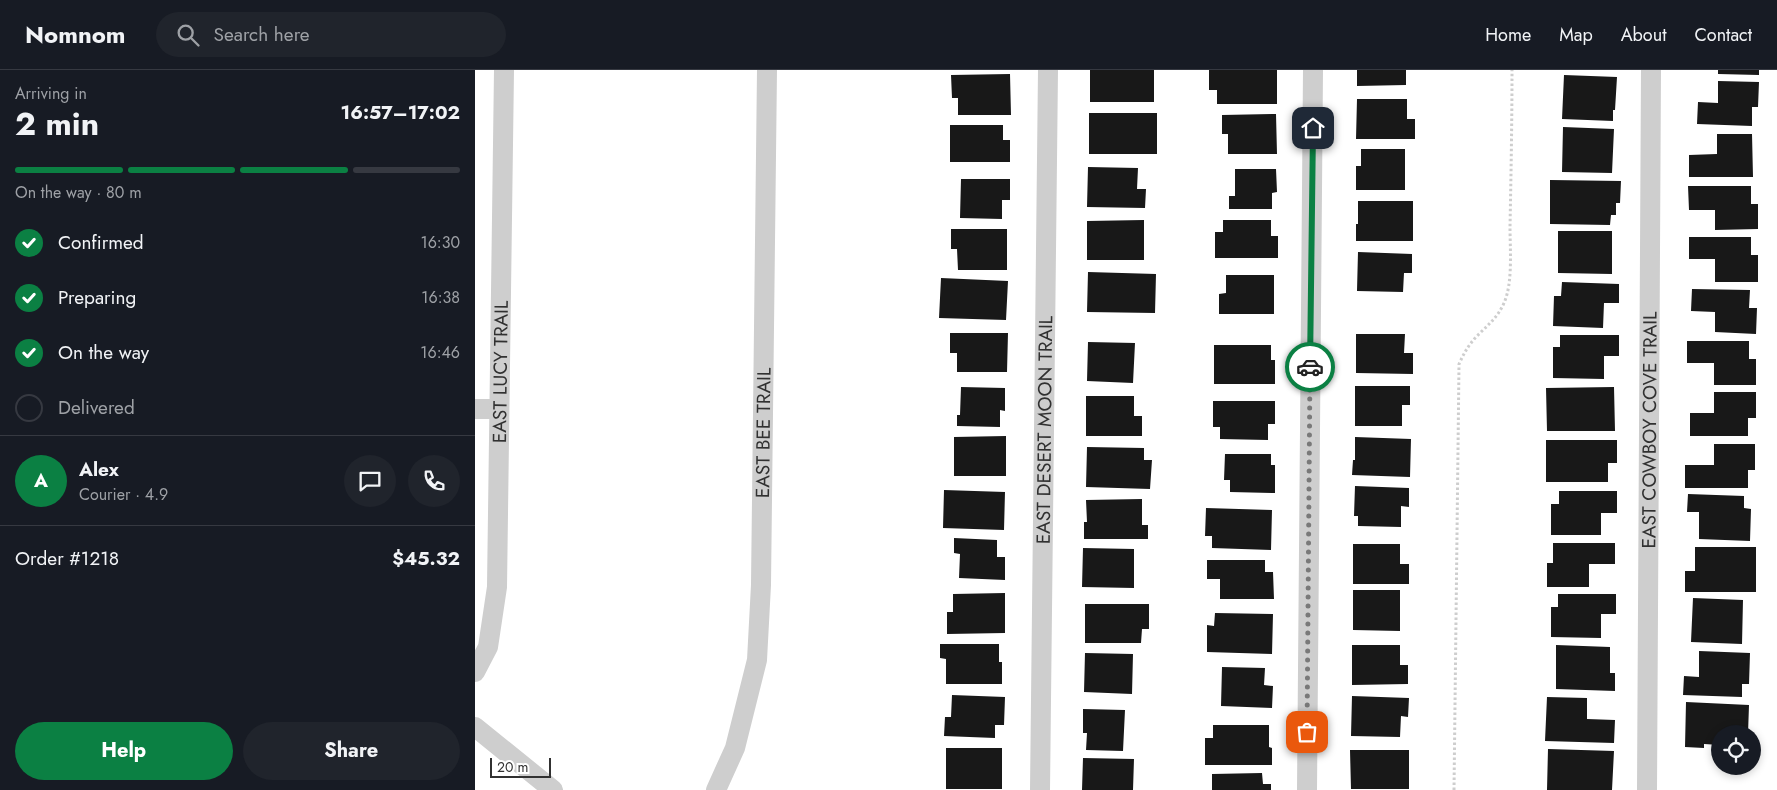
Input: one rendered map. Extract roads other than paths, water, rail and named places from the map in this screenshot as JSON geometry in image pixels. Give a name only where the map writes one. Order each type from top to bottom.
[{"type":"street","name":"EAST LUCY TRAIL","points":[[475,672],[488,647],[497,587],[504,70]]},
{"type":"street","name":"EAST BEE TRAIL","points":[[716,790],[735,748],[757,660],[761,585],[767,70]]},
{"type":"street","name":"EAST DESERT MOON TRAIL","points":[[1040,790],[1048,70]]},
{"type":"street","points":[[1307,790],[1313,70]]},
{"type":"street","name":"EAST COWBOY COVE TRAIL","points":[[1647,790],[1651,70]]},
{"type":"street","points":[[475,409],[499,409]]},
{"type":"street","points":[[475,727],[553,790]]}]
